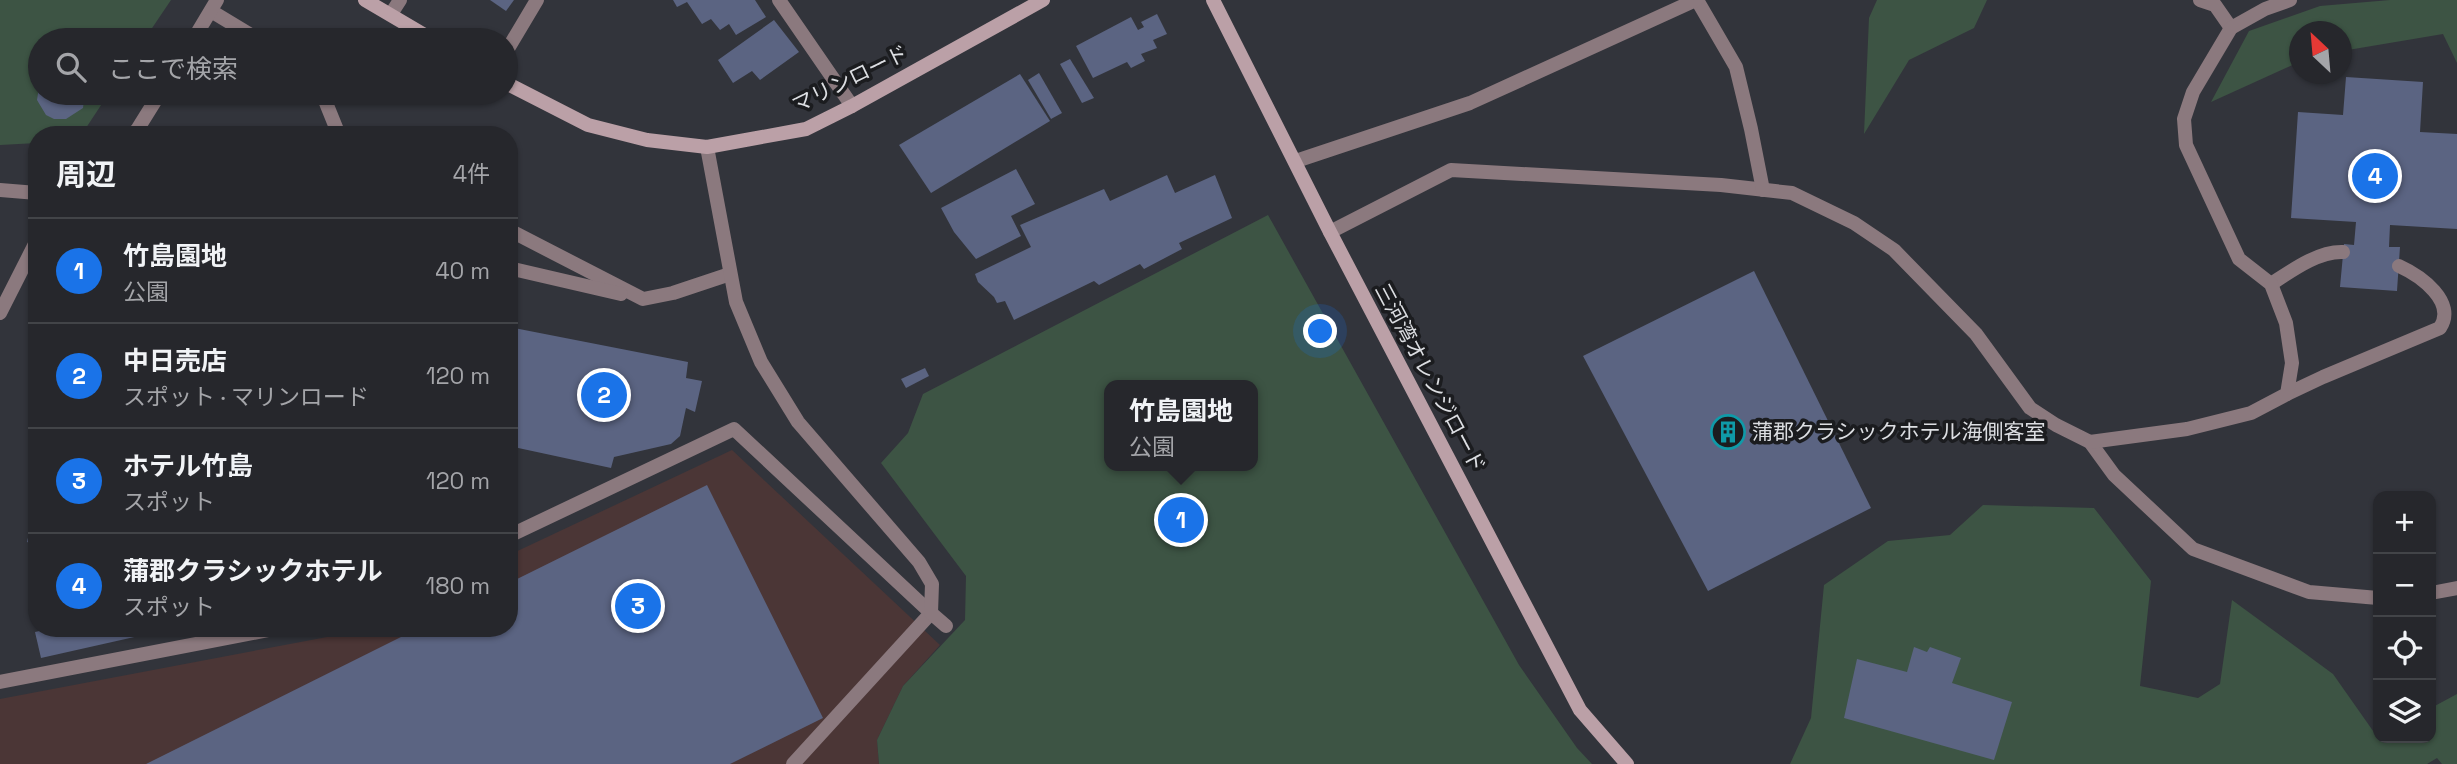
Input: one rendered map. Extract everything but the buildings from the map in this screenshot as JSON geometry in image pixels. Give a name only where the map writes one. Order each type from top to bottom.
[{"type":"street","points":[[365,0],[413,28]]},
{"type":"street","points":[[391,15],[400,0]]},
{"type":"street","points":[[518,32],[537,0]]},
{"type":"street","points":[[779,0],[852,106]]},
{"type":"street","name":"三河湾オレンジロード","points":[[1213,0],[1330,232],[1580,710],[1627,764]]},
{"type":"street","points":[[1296,161],[1470,103],[1697,0],[1736,67],[1763,190]]},
{"type":"street","points":[[2200,0],[2215,5],[2231,28]]},
{"type":"street","points":[[2287,394],[2292,363],[2286,323],[2271,284],[2239,259],[2186,145],[2184,119],[2193,92],[2231,28],[2265,9],[2290,0]]},
{"type":"street","name":"マリンロード","points":[[518,89],[589,125],[647,140],[707,147],[806,128],[852,106],[1039,1]]},
{"type":"street","points":[[200,28],[214,5],[244,28]]},
{"type":"street","points":[[139,126],[153,105]]},
{"type":"street","points":[[327,105],[335,126]]},
{"type":"street","points":[[707,147],[736,302],[761,362],[798,422],[919,562],[932,584],[931,613],[793,764]]},
{"type":"street","points":[[1330,232],[1451,170],[1721,185],[1792,193],[1854,223],[1894,250],[1976,334],[2030,408],[2090,442],[2113,475],[2193,549],[2309,592],[2373,598]]},
{"type":"street","points":[[0,190],[28,192]]},
{"type":"street","points":[[518,235],[643,299]]},
{"type":"street","points":[[2271,284],[2303,264],[2343,252]]},
{"type":"street","points":[[0,313],[28,258]]},
{"type":"street","points":[[2090,442],[2187,429],[2251,413],[2322,377],[2440,328],[2445,320],[2445,304],[2428,285],[2399,266]]},
{"type":"street","points":[[518,270],[643,299],[673,293],[730,274]]},
{"type":"street","points":[[518,532],[734,429],[946,626]]},
{"type":"street","points":[[2436,592],[2457,588]]},
{"type":"street","points":[[0,682],[232,637]]},
{"type":"shaded area","points":[[732,450],[940,645],[903,686],[877,740],[879,764],[0,764],[0,699],[327,637],[518,637],[518,551]]},
{"type":"green space","points":[[0,0],[171,0],[152,28],[28,28],[28,105],[101,105],[87,126],[28,126],[28,143],[0,145]]},
{"type":"green space","points":[[1877,0],[1987,0],[1974,28],[1909,60],[1864,134],[1869,18]]},
{"type":"green space","points":[[2390,0],[2457,0],[2457,63],[2443,34],[2352,49],[2352,21],[2289,21],[2289,67],[2211,102],[2249,31],[2320,6]]},
{"type":"green space","points":[[1268,215],[1519,665],[1577,748],[1592,764],[879,764],[877,740],[903,686],[965,620],[966,576],[881,463],[908,433],[923,394]]},
{"type":"green space","points":[[1983,505],[2094,508],[2151,581],[2140,686],[2198,698],[2220,684],[2232,600],[2333,674],[2373,731],[2373,743],[2436,743],[2436,705],[2457,694],[2457,764],[2442,764],[2437,758],[2427,764],[1790,764],[1811,718],[1824,585],[1888,541],[1950,535]]},
{"type":"place","name":"蒲郡クラシックホテル","points":[[2375,176]]},
{"type":"place","name":"中日売店","points":[[604,395]]},
{"type":"place","name":"蒲郡クラシックホテル海側客室","points":[[1728,432]]},
{"type":"place","name":"竹島園地","points":[[1181,520]]},
{"type":"place","name":"ホテル竹島","points":[[638,606]]}]
